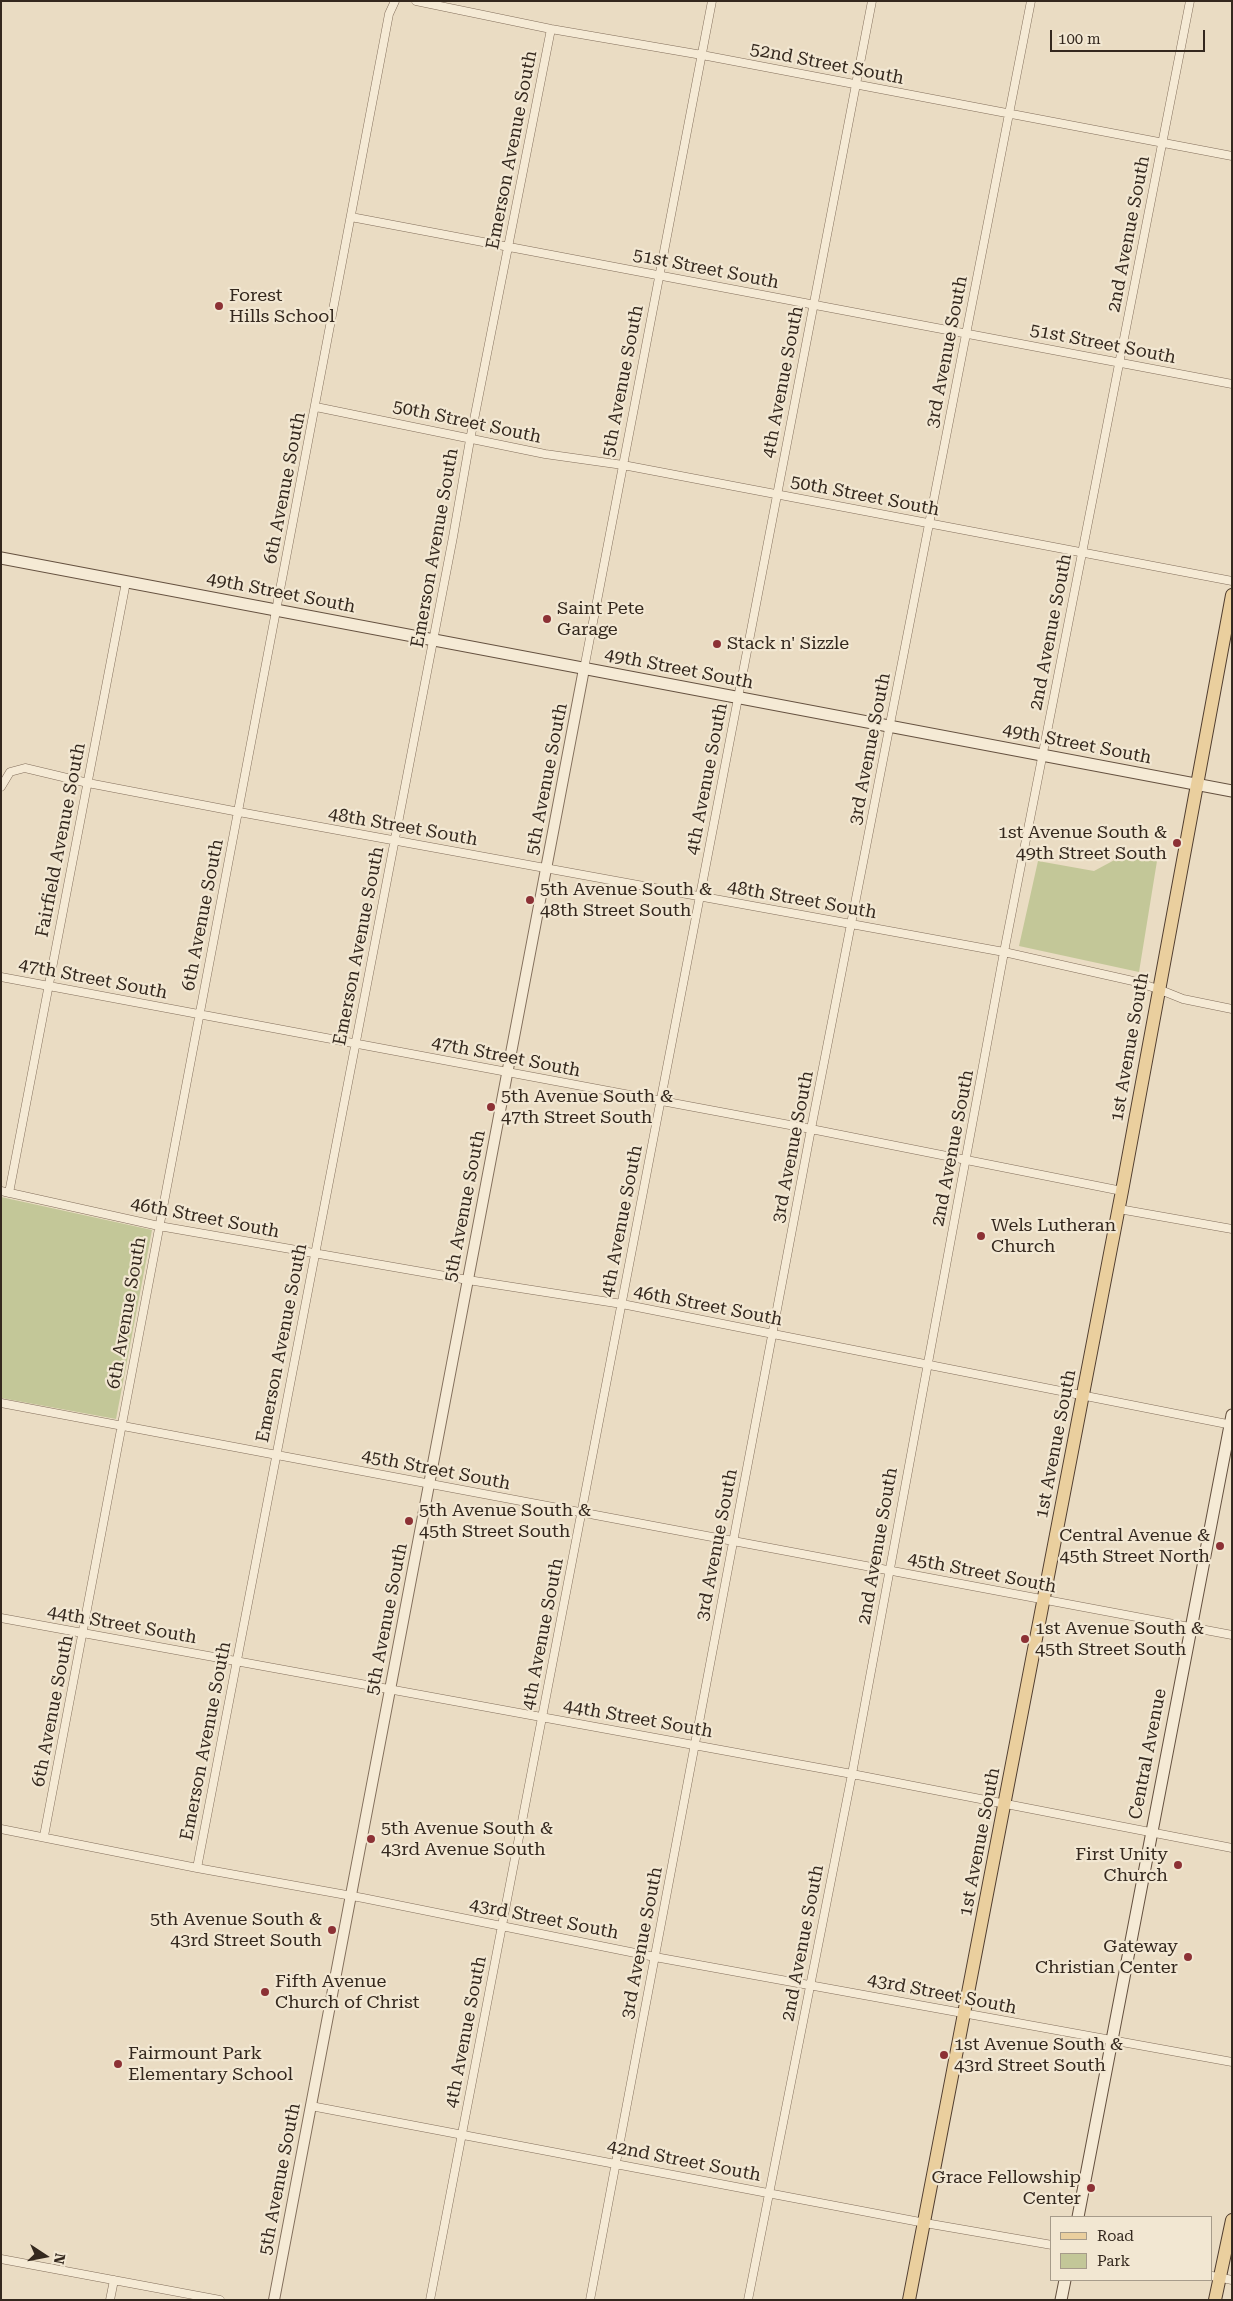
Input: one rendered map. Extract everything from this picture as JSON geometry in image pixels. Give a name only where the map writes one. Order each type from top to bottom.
[{"type":"main road","name":"49th Street South","points":[[1,558],[1232,791]]},
{"type":"main road","name":"1st Avenue South","points":[[909,2300],[1119,1209],[1232,595]]},
{"type":"main road","name":"Central Avenue","points":[[1078,2216],[1231,1421]]},
{"type":"main road","points":[[1216,2300],[1232,2220]]},
{"type":"main road","points":[[1061,2300],[1065,2281]]},
{"type":"street","name":"6th Avenue South","points":[[44,1836],[351,217],[390,14],[395,1]]},
{"type":"street","name":"52nd Street South","points":[[416,1],[551,29],[702,55],[1232,156]]},
{"type":"street","name":"5th Avenue South","points":[[274,2300],[712,1]]},
{"type":"street","name":"4th Avenue South","points":[[430,2300],[872,1]]},
{"type":"street","name":"3rd Avenue South","points":[[590,2300],[811,1129],[1031,1]]},
{"type":"street","name":"2nd Avenue South","points":[[748,2300],[852,1774],[888,1570],[967,1160],[1004,952],[1190,1]]},
{"type":"street","name":"Emerson Avenue South","points":[[196,1868],[470,440],[551,29]]},
{"type":"street","name":"51st Street South","points":[[351,217],[1232,384]]},
{"type":"street","name":"50th Street South","points":[[316,407],[394,422],[470,440],[545,454],[623,465],[1232,581]]},
{"type":"street","name":"Fairfield Avenue South","points":[[5,1192],[49,986],[126,582]]},
{"type":"street","name":"48th Street South","points":[[1,787],[10,772],[26,768],[88,783],[239,812],[1004,952],[1158,989],[1183,999],[1232,1009]]},
{"type":"street","name":"47th Street South","points":[[1,977],[811,1129],[1122,1191]]},
{"type":"street","name":"46th Street South","points":[[5,1192],[159,1226],[468,1280],[622,1304],[1083,1396],[1231,1421]]},
{"type":"street","points":[[1119,1209],[1232,1229]]},
{"type":"street","name":"45th Street South","points":[[1,1404],[1232,1635]]},
{"type":"street","name":"44th Street South","points":[[1,1618],[852,1774],[1232,1848]]},
{"type":"street","name":"43rd Street South","points":[[1,1829],[655,1957],[1232,2062]]},
{"type":"street","name":"42nd Street South","points":[[310,2106],[925,2223],[1050,2245]]},
{"type":"street","points":[[1,2259],[220,2300]]},
{"type":"street","points":[[110,2300],[114,2280]]},
{"type":"green space","points":[[1122,856],[1157,861],[1139,972],[1019,946],[1038,861],[1094,871]]},
{"type":"green space","points":[[1,1197],[152,1230],[116,1419],[1,1398]]},
{"type":"place","name":"Forest Hills School","points":[[219,306]]},
{"type":"place","name":"Saint Pete Garage","points":[[547,619]]},
{"type":"place","name":"Stack n' Sizzle","points":[[717,644]]},
{"type":"place","name":"1st Avenue South & 49th Street South","points":[[1177,843]]},
{"type":"place","name":"5th Avenue South & 48th Street South","points":[[530,900]]},
{"type":"place","name":"5th Avenue South & 47th Street South","points":[[491,1107]]},
{"type":"place","name":"Wels Lutheran Church","points":[[981,1236]]},
{"type":"place","name":"5th Avenue South & 45th Street South","points":[[409,1521]]},
{"type":"place","name":"Central Avenue & 45th Street North","points":[[1220,1546]]},
{"type":"place","name":"1st Avenue South & 45th Street South","points":[[1025,1639]]},
{"type":"place","name":"5th Avenue South & 43rd Avenue South","points":[[371,1839]]},
{"type":"place","name":"First Unity Church","points":[[1178,1865]]},
{"type":"place","name":"5th Avenue South & 43rd Street South","points":[[332,1930]]},
{"type":"place","name":"Gateway Christian Center","points":[[1188,1957]]},
{"type":"place","name":"Fifth Avenue Church of Christ","points":[[265,1992]]},
{"type":"place","name":"1st Avenue South & 43rd Street South","points":[[944,2055]]},
{"type":"place","name":"Fairmount Park Elementary School","points":[[118,2064]]},
{"type":"place","name":"Grace Fellowship Center","points":[[1091,2188]]}]
